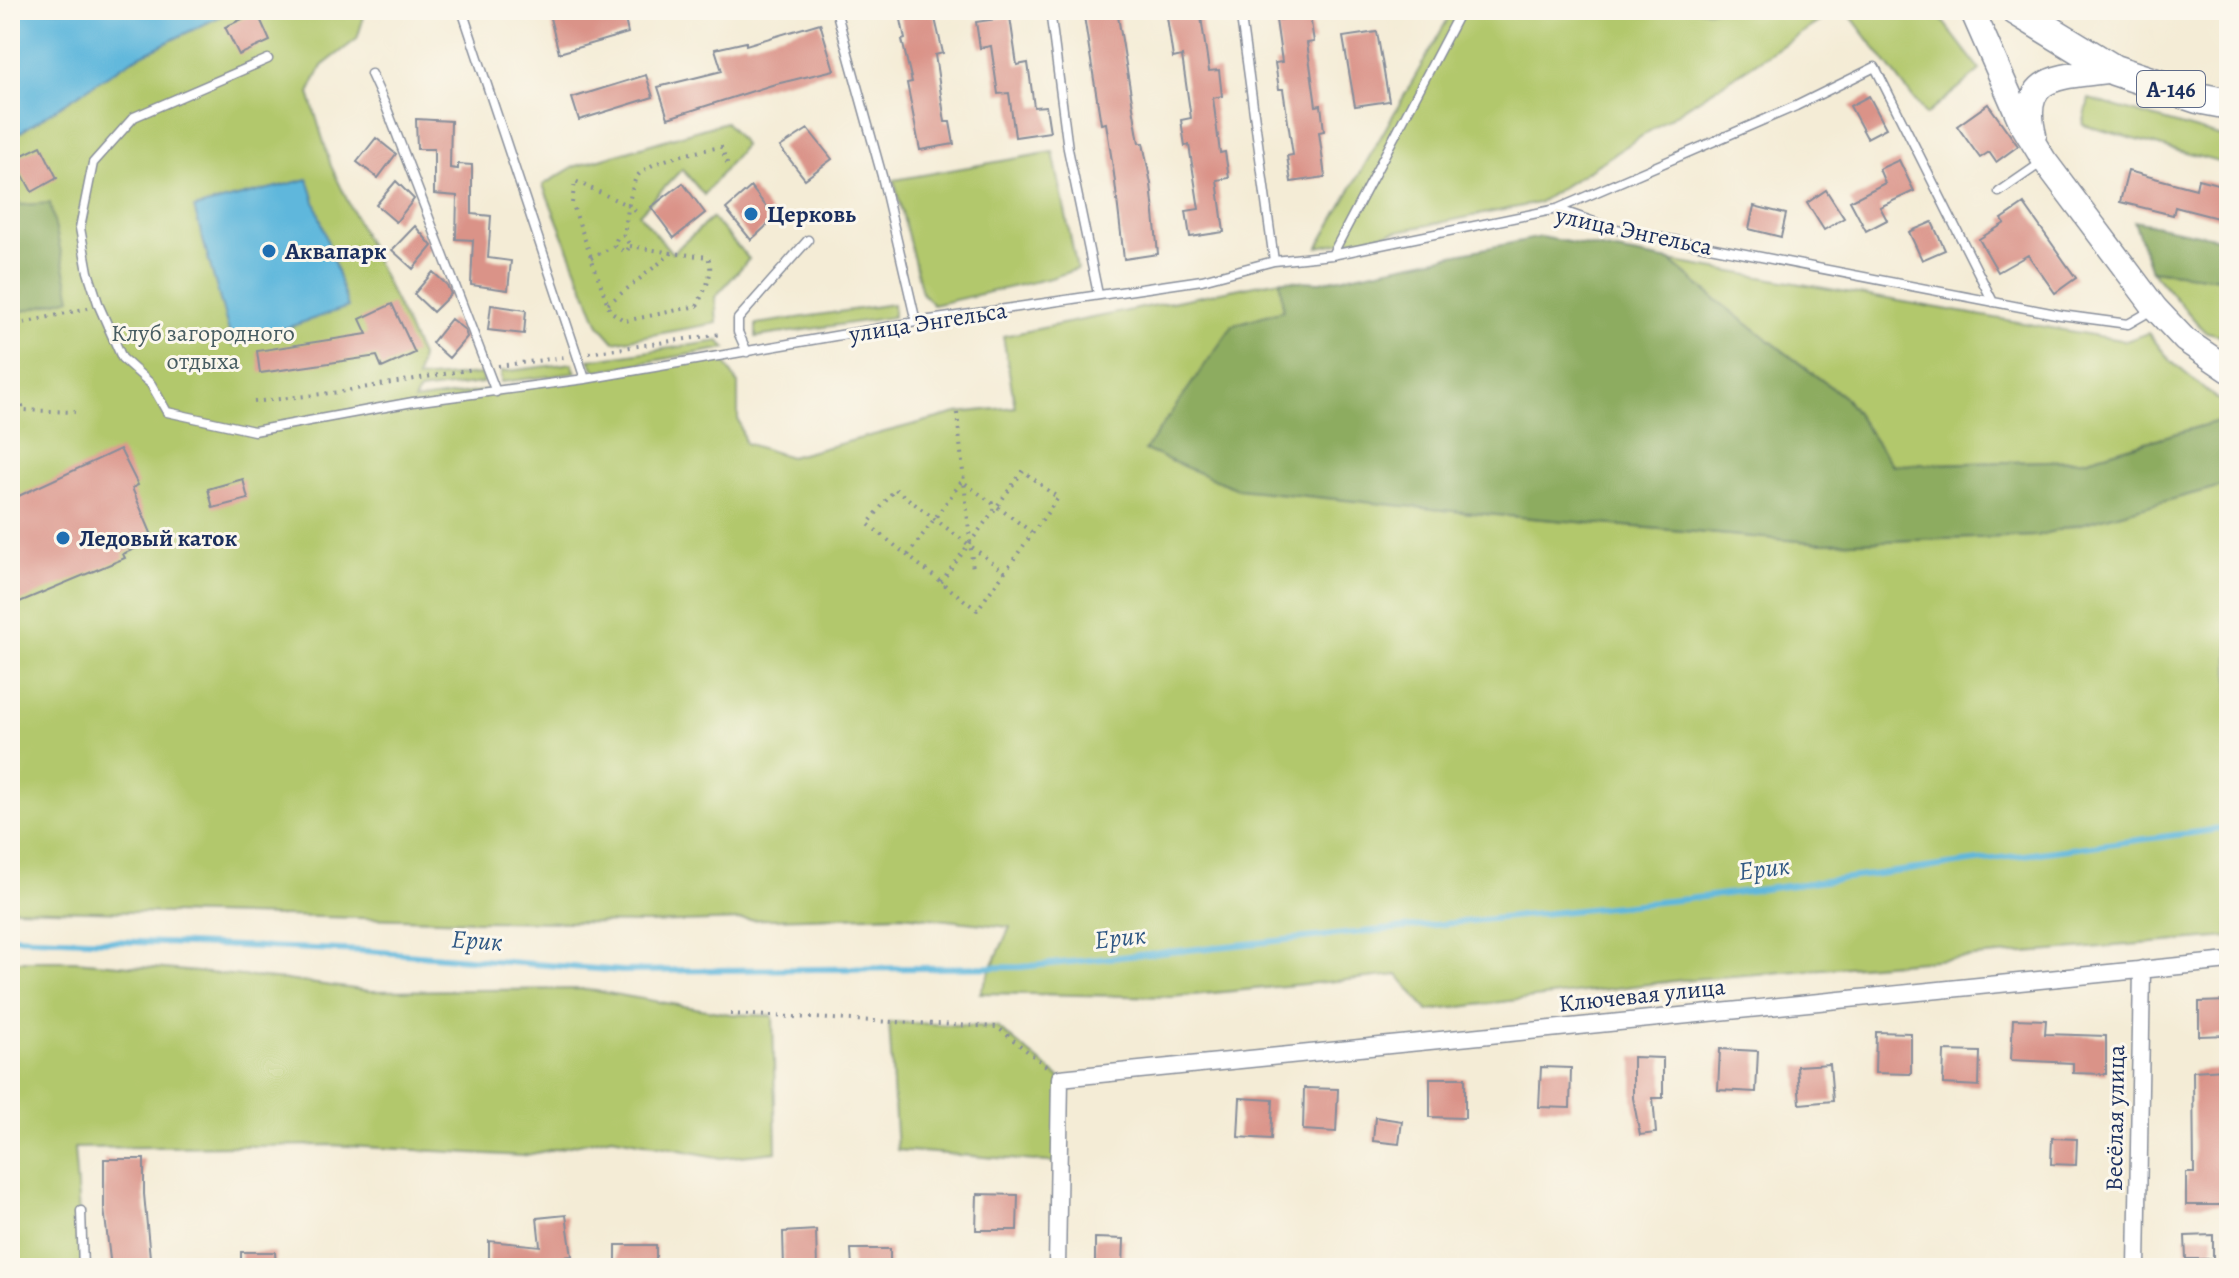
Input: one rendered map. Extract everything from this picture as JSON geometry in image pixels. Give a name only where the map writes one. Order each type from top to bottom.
[{"type":"highway","name":"А-146","points":[[2016,10],[2114,70],[2198,98],[2229,104]]},
{"type":"street","points":[[1972,10],[2022,124],[2041,154],[2155,308],[2185,340],[2229,370]]},
{"type":"street","points":[[2041,154],[2031,121],[2031,99],[2040,85],[2052,80],[2114,70]]},
{"type":"street","name":"Ключевая улица","points":[[1060,1078],[2229,961]]},
{"type":"street","name":"Весёлая улица","points":[[2137,1268],[2142,969]]},
{"type":"street","points":[[1057,1268],[1060,1078]]},
{"type":"lane","points":[[462,10],[585,379]]},
{"type":"lane","points":[[836,10],[882,176],[916,322]]},
{"type":"lane","points":[[1050,10],[1068,149],[1098,294]]},
{"type":"lane","points":[[1240,10],[1274,261]]},
{"type":"lane","points":[[1332,255],[1461,10]]},
{"type":"lane","name":"улица Энгельса","points":[[268,59],[134,117],[93,163],[80,228],[88,272],[122,358],[151,384],[167,412],[254,431],[413,402],[585,379],[916,322],[1202,280],[1274,261],[1332,255],[1557,209],[1611,228],[1993,302],[2128,324],[2155,308]]},
{"type":"lane","points":[[1557,209],[1796,106],[1875,67],[1993,302]]},
{"type":"lane","points":[[371,74],[496,392]]},
{"type":"lane","points":[[1999,192],[2041,154]]},
{"type":"lane","points":[[747,352],[738,332],[738,319],[808,240]]},
{"type":"lane","points":[[81,1211],[83,1268]]},
{"type":"path","points":[[630,246],[624,235],[636,176],[648,167],[721,147],[728,165]]},
{"type":"path","points":[[630,246],[708,257],[712,266],[711,275],[697,306],[625,321],[610,311],[572,203],[575,181],[629,206],[639,214]]},
{"type":"path","points":[[591,258],[614,246],[617,238],[624,235]]},
{"type":"path","points":[[614,246],[626,252],[630,246]]},
{"type":"path","points":[[608,304],[672,253]]},
{"type":"path","points":[[10,330],[19,324],[99,306]]},
{"type":"path","points":[[10,385],[24,410]]},
{"type":"path","points":[[10,413],[24,410],[75,412]]},
{"type":"path","points":[[957,413],[973,570]]},
{"type":"path","points":[[941,582],[968,544],[1023,471],[1058,498],[1005,572],[977,610],[941,582],[908,555],[868,524],[895,489],[968,544],[1005,572]]},
{"type":"path","points":[[962,481],[1033,533]]},
{"type":"path","points":[[908,555],[962,481]]},
{"type":"path","points":[[730,1014],[997,1027],[1060,1078]]},
{"type":"green space","name":"Клуб загородного отдыха","points":[[233,10],[366,10],[357,39],[322,66],[309,93],[331,166],[421,356],[417,379],[481,374],[483,383],[419,391],[414,401],[721,356],[738,384],[738,418],[745,443],[790,457],[957,413],[1015,407],[1003,336],[1280,280],[1283,310],[1233,325],[1462,512],[1822,543],[2036,536],[2229,484],[2229,937],[1682,980],[1428,1011],[1398,975],[1172,997],[980,993],[1010,927],[902,915],[647,923],[13,909],[10,902],[10,139],[133,59]]},
{"type":"green space","points":[[1453,10],[1837,10],[1538,203],[1318,247]]},
{"type":"green space","points":[[1846,10],[1934,10],[1980,70],[1926,115]]},
{"type":"green space","points":[[2089,99],[2229,139],[2229,165],[2083,125]]},
{"type":"green space","points":[[726,122],[744,145],[704,195],[682,169],[639,214],[672,253],[712,218],[749,259],[715,297],[717,323],[614,342],[599,325],[543,185],[573,167]]},
{"type":"green space","points":[[1053,152],[1077,269],[1051,278],[933,305],[922,293],[894,180]]},
{"type":"green space","points":[[10,187],[21,205],[50,203],[71,298],[16,313],[10,308]]},
{"type":"green space","points":[[2134,221],[2229,240],[2229,279],[2151,270]]},
{"type":"green space","points":[[1541,237],[1670,261],[1845,398],[1892,465],[2084,460],[2229,418],[2229,484],[2036,536],[1822,543],[1237,489],[1145,450],[1233,325],[1283,310],[1280,280],[1320,282]]},
{"type":"green space","points":[[1670,261],[2126,341],[2148,333],[2172,362],[2229,409],[2229,418],[2084,460],[1892,465],[1845,398]]},
{"type":"green space","points":[[2151,270],[2229,279],[2229,339],[2204,331]]},
{"type":"green space","points":[[893,304],[893,317],[756,337],[756,324]]},
{"type":"green space","points":[[719,341],[726,348],[596,371],[589,360]]},
{"type":"green space","points":[[572,363],[576,373],[501,382],[501,372]]},
{"type":"green space","points":[[10,961],[75,961],[286,980],[370,991],[584,989],[730,1014],[773,1016],[776,1152],[722,1158],[612,1137],[522,1156],[330,1145],[74,1148],[83,1268],[10,1268]]},
{"type":"green space","points":[[889,1022],[997,1027],[1060,1078],[1060,1163],[897,1150]]},
{"type":"water","points":[[10,10],[233,10],[133,59],[10,139]]},
{"type":"water","name":"Аквапарк","points":[[308,179],[348,307],[233,346],[194,208]]},
{"type":"building","points":[[548,10],[623,10],[628,33],[559,53]]},
{"type":"building","points":[[899,10],[933,10],[943,53],[935,55],[945,122],[950,122],[954,144],[920,150],[907,83],[912,82]]},
{"type":"building","points":[[1083,10],[1117,10],[1139,143],[1143,143],[1151,184],[1158,254],[1124,259],[1106,123],[1101,124]]},
{"type":"building","points":[[1166,10],[1200,10],[1209,71],[1219,70],[1222,96],[1213,98],[1220,153],[1225,152],[1229,178],[1217,180],[1224,232],[1190,237],[1186,211],[1199,209],[1189,145],[1185,146],[1181,120],[1191,118],[1182,56],[1173,58]]},
{"type":"building","points":[[257,12],[270,41],[239,55],[225,27]]},
{"type":"building","points":[[1310,16],[1314,42],[1307,43],[1316,106],[1321,105],[1324,131],[1319,132],[1325,177],[1291,182],[1287,156],[1293,155],[1283,89],[1279,89],[1275,63],[1282,62],[1276,20]]},
{"type":"building","points":[[1010,17],[1017,65],[1028,63],[1034,107],[1046,106],[1050,132],[1015,137],[1009,93],[998,94],[991,46],[980,48],[976,22]]},
{"type":"building","points":[[820,23],[834,70],[772,85],[668,118],[658,87],[722,71],[715,49],[746,42],[746,45]]},
{"type":"building","points":[[1377,32],[1389,101],[1355,106],[1343,37]]},
{"type":"building","points":[[646,75],[653,97],[579,120],[572,98]]},
{"type":"building","points":[[1869,96],[1886,128],[1867,138],[1850,106]]},
{"type":"building","points":[[1988,104],[2018,146],[1996,162],[1989,152],[1980,158],[1957,126]]},
{"type":"building","points":[[416,119],[451,121],[450,168],[458,169],[458,164],[472,165],[472,214],[491,216],[488,258],[511,261],[508,290],[471,285],[473,240],[456,239],[457,196],[434,194],[434,149],[417,149]]},
{"type":"building","points":[[808,129],[832,159],[805,179],[780,147]]},
{"type":"building","points":[[376,138],[396,154],[378,178],[357,162]]},
{"type":"building","points":[[41,146],[57,178],[32,192],[14,159]]},
{"type":"building","points":[[1899,160],[1914,191],[1880,207],[1887,220],[1866,231],[1850,201],[1885,183],[1879,169]]},
{"type":"building","points":[[2128,171],[2196,189],[2198,179],[2229,187],[2229,221],[2175,207],[2173,215],[2120,202]]},
{"type":"building","points":[[396,181],[414,199],[396,222],[376,205]]},
{"type":"building","points":[[683,183],[705,213],[674,238],[651,207]]},
{"type":"building","name":"Церковь","points":[[751,187],[775,218],[751,240],[726,209]]},
{"type":"building","points":[[1826,190],[1844,218],[1824,230],[1807,203]]},
{"type":"building","points":[[2024,204],[2076,278],[2055,293],[2028,255],[1998,272],[1979,239],[2005,223],[2002,219]]},
{"type":"building","points":[[1754,206],[1786,214],[1781,237],[1749,229]]},
{"type":"building","points":[[1932,222],[1945,250],[1922,260],[1909,232]]},
{"type":"building","points":[[415,226],[432,246],[413,269],[392,250]]},
{"type":"building","points":[[433,272],[447,285],[451,294],[433,312],[414,294]]},
{"type":"building","points":[[392,304],[415,353],[382,368],[377,356],[260,373],[257,351],[367,334],[360,319]]},
{"type":"building","points":[[491,305],[526,310],[524,334],[488,330]]},
{"type":"building","points":[[451,319],[465,330],[467,337],[449,358],[432,343]]},
{"type":"building","name":"Ледовый каток","points":[[120,449],[138,485],[132,488],[154,540],[123,554],[125,558],[10,606],[10,500]]},
{"type":"building","points":[[243,479],[248,499],[213,508],[208,489]]},
{"type":"building","points":[[2229,1001],[2229,1035],[2199,1036],[2199,1002]]},
{"type":"building","points":[[2013,1019],[2046,1020],[2045,1034],[2106,1036],[2106,1074],[2073,1073],[2073,1063],[2011,1060]]},
{"type":"building","points":[[1876,1032],[1911,1033],[1911,1074],[1875,1073]]},
{"type":"building","points":[[1720,1049],[1758,1051],[1756,1092],[1718,1090]]},
{"type":"building","points":[[1944,1051],[1980,1052],[1979,1086],[1943,1084]]},
{"type":"building","points":[[1633,1057],[1663,1058],[1663,1098],[1653,1098],[1656,1133],[1640,1135],[1633,1098]]},
{"type":"building","points":[[1830,1064],[1833,1101],[1800,1104],[1797,1066]]},
{"type":"building","points":[[1541,1067],[1571,1068],[1570,1108],[1539,1107]]},
{"type":"building","points":[[2224,1069],[2225,1113],[2228,1113],[2227,1205],[2186,1205],[2186,1173],[2194,1173],[2193,1071]]},
{"type":"building","points":[[1430,1078],[1465,1078],[1465,1118],[1430,1117]]},
{"type":"building","points":[[1304,1088],[1338,1089],[1336,1132],[1303,1130]]},
{"type":"building","points":[[1240,1098],[1273,1100],[1271,1139],[1238,1137]]},
{"type":"building","points":[[1375,1117],[1402,1121],[1399,1144],[1373,1141]]},
{"type":"building","points":[[2052,1138],[2077,1139],[2076,1165],[2051,1164]]},
{"type":"building","points":[[104,1159],[144,1159],[151,1268],[111,1268],[104,1208]]},
{"type":"building","points":[[977,1194],[1018,1195],[1017,1230],[976,1230]]},
{"type":"building","points":[[566,1215],[572,1256],[526,1261],[526,1268],[489,1268],[489,1241],[540,1246],[537,1218]]},
{"type":"building","points":[[816,1230],[817,1268],[784,1268],[783,1232]]},
{"type":"building","points":[[2213,1235],[2213,1259],[2186,1259],[2185,1236]]},
{"type":"building","points":[[1095,1238],[1124,1239],[1123,1268],[1095,1268]]},
{"type":"building","points":[[616,1245],[656,1245],[656,1268],[616,1268]]},
{"type":"building","points":[[851,1249],[890,1249],[890,1268],[852,1268]]},
{"type":"building","points":[[241,1252],[275,1252],[276,1268],[241,1268]]},
{"type":"waterway","name":"Ерик","points":[[10,937],[367,951],[623,971],[1021,967],[1687,899],[2229,828]]},
{"type":"place","name":"Церковь","points":[[751,214]]},
{"type":"place","name":"Аквапарк","points":[[269,251]]},
{"type":"place","name":"Ледовый каток","points":[[63,538]]}]
